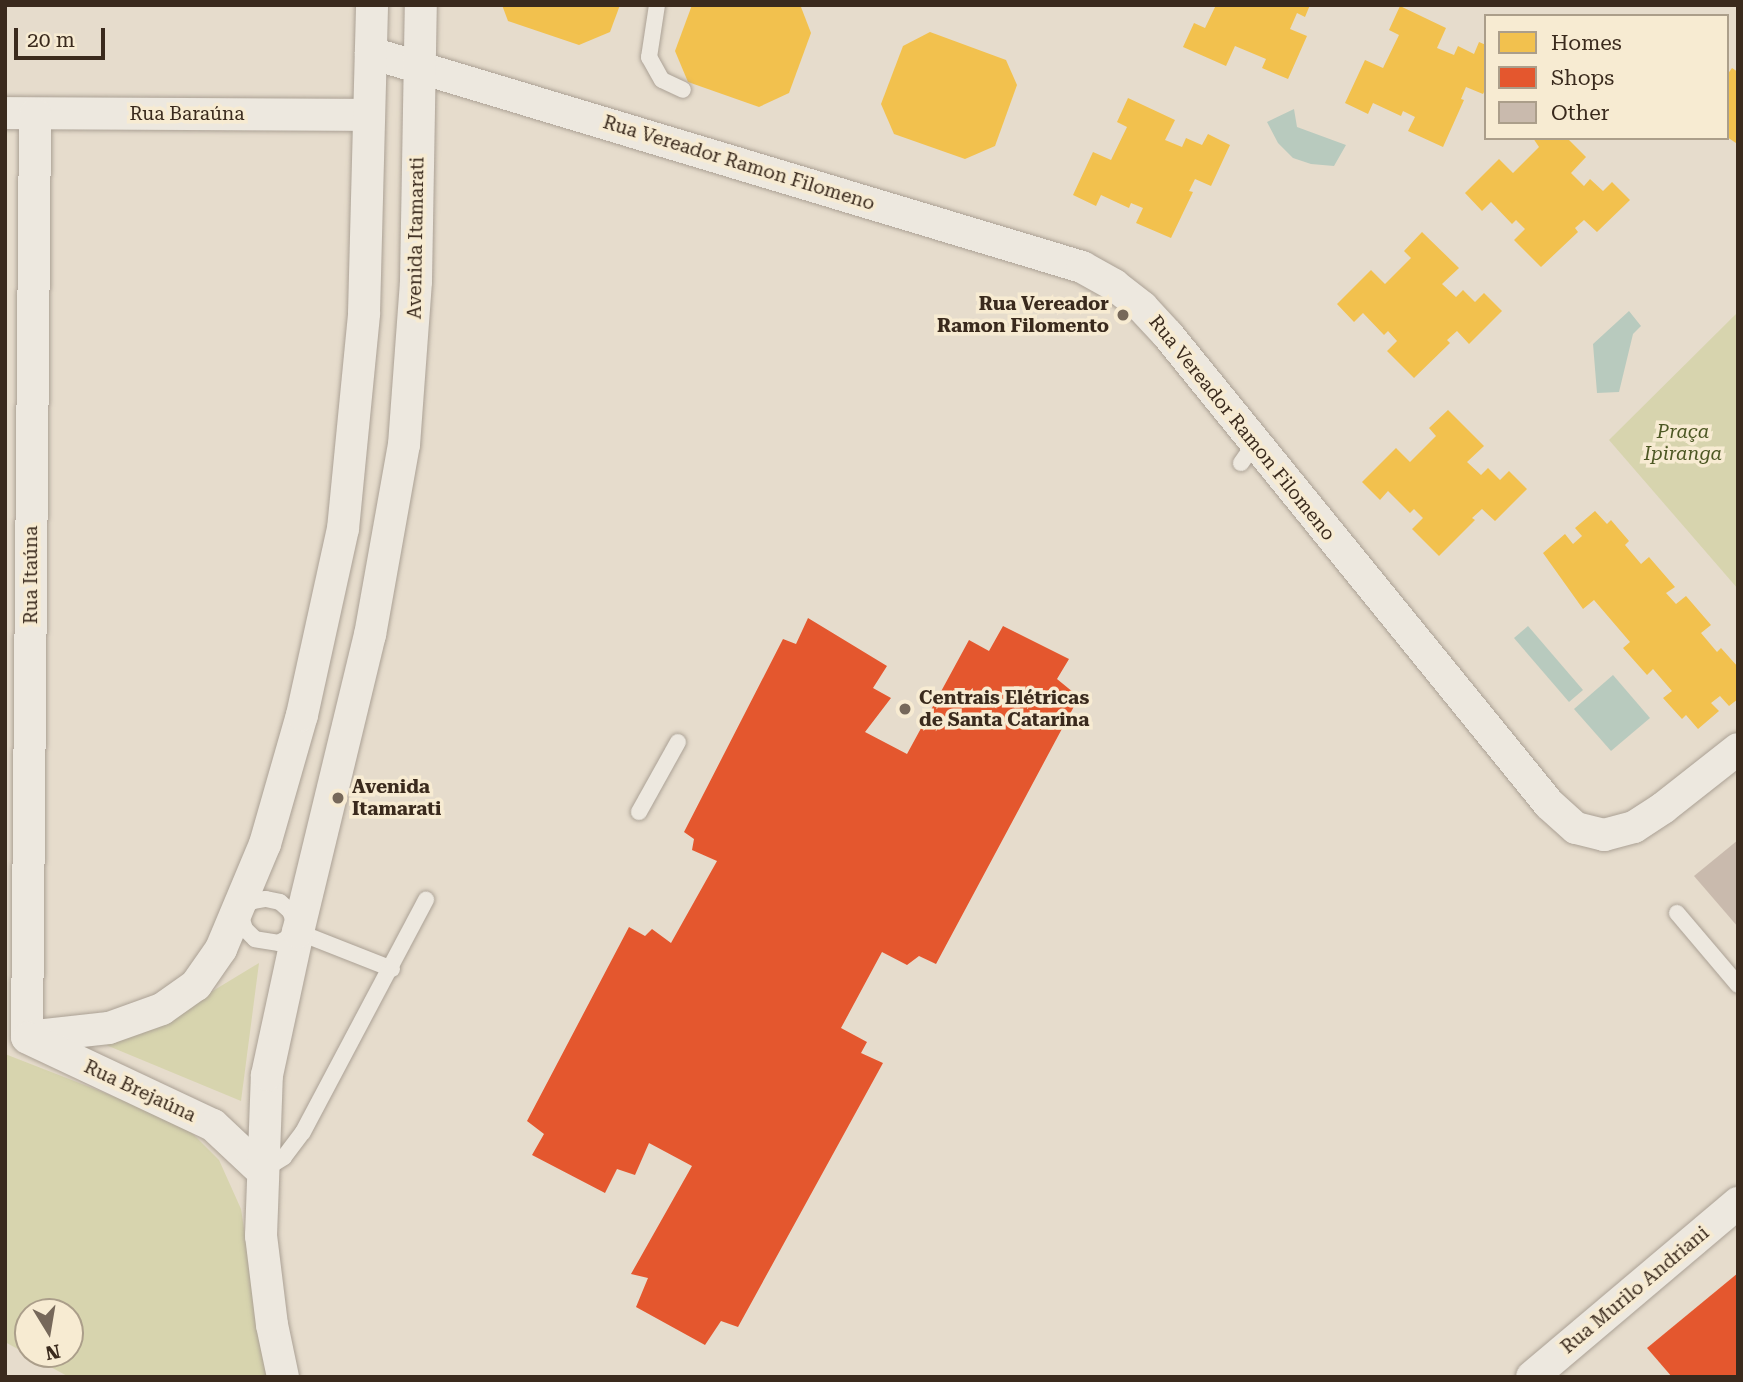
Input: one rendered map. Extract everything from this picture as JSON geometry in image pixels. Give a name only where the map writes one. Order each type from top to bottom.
[{"type":"street","points":[[16,1037],[109,1028],[162,1009],[196,985],[220,949],[239,910],[281,793],[343,528],[364,313],[372,5]]},
{"type":"street","name":"Avenida Itamarati","points":[[283,1377],[272,1325],[261,1236],[267,1075],[298,932],[370,635],[404,445],[416,281],[421,5]]},
{"type":"street","name":"Rua Vereador Ramon Filomeno","points":[[371,53],[420,65],[1082,267],[1114,285],[1142,307],[1248,453],[1549,804],[1576,828],[1604,835],[1634,828],[1738,749]]},
{"type":"street","name":"Rua Baraúna","points":[[20,113],[369,115]]},
{"type":"street","name":"Rua Itaúna","points":[[16,1037],[20,113]]},
{"type":"street","name":"Rua Brejaúna","points":[[16,1037],[213,1125],[262,1171]]},
{"type":"street","name":"Rua Murilo Andriani","points":[[1532,1377],[1738,1203]]},
{"type":"lane","points":[[657,5],[649,57],[662,80],[683,90]]},
{"type":"lane","points":[[639,812],[678,742]]},
{"type":"lane","points":[[298,932],[279,943],[255,939],[246,929],[239,910],[253,901],[266,899],[280,902],[290,911],[298,932],[392,969]]},
{"type":"lane","points":[[262,1171],[284,1157],[303,1132],[392,969],[426,900]]},
{"type":"lane","points":[[1677,913],[1738,985]]},
{"type":"green space","name":"Praça Ipiranga","points":[[1738,312],[1738,589],[1609,440]]},
{"type":"green space","points":[[259,963],[241,1101],[106,1045],[155,1026]]},
{"type":"green space","points":[[5,1054],[182,1123],[219,1160],[241,1209],[267,1377],[69,1377],[53,1368],[84,1368],[84,1298],[14,1298],[14,1347],[5,1342]]},
{"type":"shaded area","points":[[1294,109],[1297,127],[1346,145],[1334,166],[1311,164],[1293,158],[1278,143],[1267,122]]},
{"type":"shaded area","points":[[1629,311],[1641,326],[1633,334],[1619,392],[1597,393],[1593,344]]},
{"type":"shaded area","points":[[1528,626],[1583,690],[1569,702],[1514,638]]},
{"type":"shaded area","points":[[1613,675],[1650,718],[1611,751],[1574,709]]},
{"type":"building: Homes","points":[[502,5],[620,5],[610,32],[579,45],[508,21]]},
{"type":"building: Homes","points":[[692,5],[801,7],[811,33],[789,93],[759,107],[688,82],[675,51]]},
{"type":"building: Homes","points":[[1216,5],[1310,5],[1305,17],[1297,13],[1290,29],[1307,36],[1288,79],[1262,68],[1266,59],[1235,46],[1226,66],[1183,47],[1194,23],[1205,28]]},
{"type":"building: Homes","points":[[1400,6],[1446,28],[1437,48],[1454,55],[1458,46],[1474,54],[1479,42],[1484,44],[1484,92],[1483,94],[1466,87],[1461,99],[1464,100],[1443,147],[1408,131],[1415,117],[1403,111],[1401,116],[1373,103],[1368,114],[1345,103],[1365,60],[1383,68],[1399,35],[1389,30]]},
{"type":"building: Homes","points":[[930,32],[1006,60],[1017,85],[995,146],[965,159],[894,134],[881,104],[903,46]]},
{"type":"building: Homes","points":[[1732,68],[1738,72],[1736,143],[1729,138],[1729,72]]},
{"type":"building: Homes","points":[[1128,98],[1175,120],[1165,140],[1182,147],[1186,138],[1202,145],[1208,134],[1230,145],[1211,186],[1195,179],[1189,191],[1193,192],[1171,238],[1136,223],[1143,208],[1131,203],[1129,208],[1101,195],[1096,206],[1073,195],[1093,152],[1111,160],[1127,127],[1117,122]]},
{"type":"building: Homes","points":[[1534,140],[1569,140],[1586,157],[1571,173],[1584,186],[1590,179],[1603,191],[1612,182],[1630,200],[1597,232],[1584,220],[1575,228],[1578,232],[1541,267],[1514,240],[1525,229],[1516,220],[1512,224],[1491,202],[1482,211],[1465,193],[1499,159],[1513,173],[1539,147]]},
{"type":"building: Homes","points":[[1422,232],[1459,268],[1442,284],[1456,297],[1463,290],[1475,302],[1484,293],[1502,311],[1469,344],[1457,331],[1447,340],[1450,343],[1414,378],[1387,351],[1397,341],[1388,331],[1384,335],[1363,313],[1354,322],[1337,304],[1371,270],[1385,284],[1411,258],[1404,251]]},
{"type":"building: Homes","points":[[1448,410],[1484,446],[1467,462],[1481,475],[1488,468],[1500,480],[1509,471],[1527,489],[1495,521],[1482,509],[1472,518],[1475,520],[1439,556],[1412,529],[1423,518],[1414,509],[1410,513],[1388,491],[1380,500],[1362,482],[1396,448],[1410,462],[1436,436],[1429,428]]},
{"type":"building: Homes","points":[[1595,511],[1607,524],[1611,520],[1629,541],[1625,545],[1641,564],[1649,557],[1675,587],[1666,593],[1676,604],[1686,596],[1711,625],[1701,633],[1717,652],[1721,648],[1738,667],[1738,699],[1729,706],[1720,696],[1711,703],[1719,711],[1698,729],[1686,715],[1682,719],[1663,698],[1672,691],[1653,669],[1647,675],[1623,648],[1630,642],[1594,600],[1583,609],[1543,553],[1565,534],[1573,544],[1582,536],[1575,528]]},
{"type":"building: Shops","points":[[808,618],[887,666],[873,688],[891,698],[865,732],[907,754],[969,640],[989,651],[1003,626],[1069,659],[1057,679],[1079,697],[936,964],[919,956],[907,965],[882,952],[841,1028],[867,1042],[861,1053],[883,1063],[738,1327],[721,1321],[705,1345],[636,1307],[648,1278],[631,1274],[692,1166],[649,1143],[635,1175],[617,1169],[605,1193],[532,1155],[544,1134],[527,1121],[629,927],[645,936],[652,929],[671,943],[717,861],[692,850],[694,839],[684,832],[783,639],[796,644]]},
{"type":"building: Shops","points":[[1738,1273],[1738,1377],[1672,1377],[1647,1348]]},
{"type":"building: Other","points":[[1738,840],[1738,927],[1694,876]]},
{"type":"place","name":"Rua Vereador Ramon Filomento","points":[[1123,315]]},
{"type":"place","name":"Centrais Elétricas de Santa Catarina","points":[[905,709]]},
{"type":"place","name":"Avenida Itamarati","points":[[338,798]]}]
